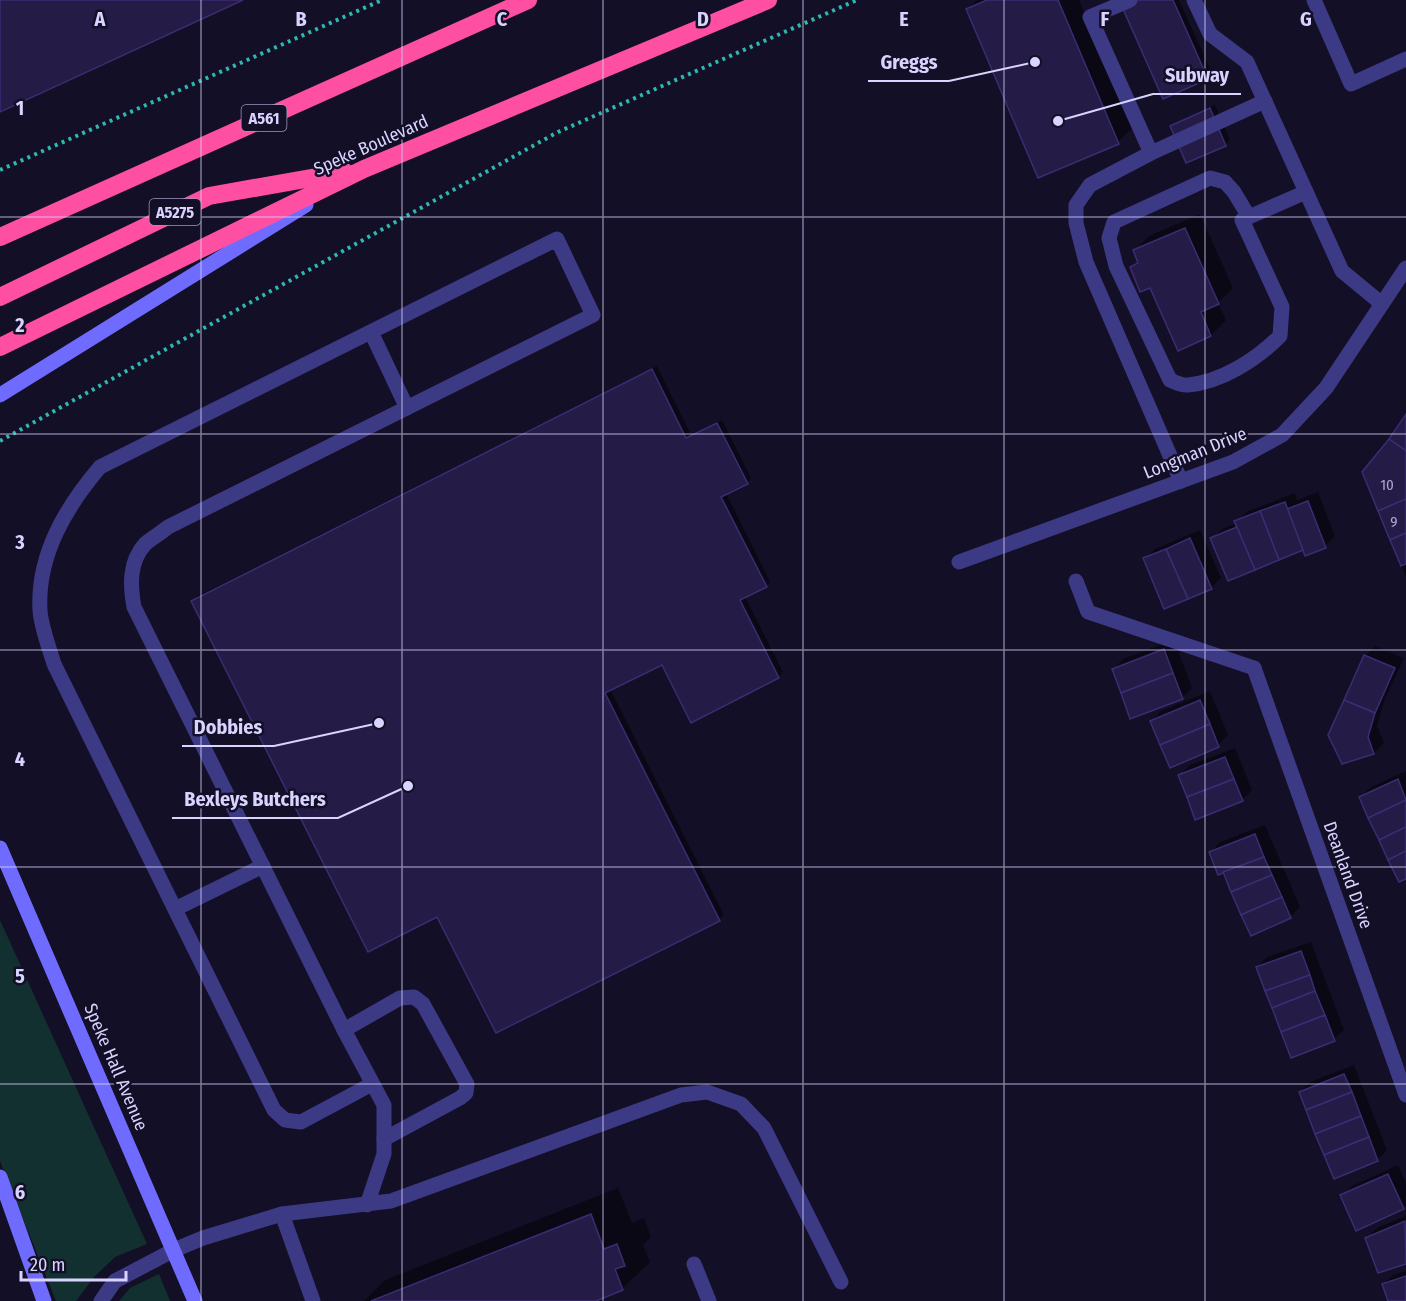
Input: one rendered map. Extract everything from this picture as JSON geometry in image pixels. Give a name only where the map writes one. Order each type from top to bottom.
[{"type":"highway","name":"A561","points":[[0,237],[528,0]]},
{"type":"highway","name":"Speke Boulevard","points":[[0,347],[364,169],[768,0]]},
{"type":"highway","name":"A5275","points":[[0,297],[209,196],[364,169]]},
{"type":"street","points":[[1130,0],[1090,17],[1151,153]]},
{"type":"street","points":[[1194,0],[1210,34],[1247,62],[1342,272],[1382,304]]},
{"type":"street","points":[[1320,2],[1351,84],[1406,59]]},
{"type":"street","points":[[1181,481],[1086,262],[1076,223],[1076,205],[1090,185],[1151,153],[1264,101]]},
{"type":"street","points":[[0,395],[364,169]]},
{"type":"street","points":[[1249,217],[1225,182],[1210,178],[1114,222],[1109,238],[1116,266],[1170,380],[1185,386],[1212,380],[1235,369],[1268,348],[1280,336],[1282,307],[1242,220],[1249,217],[1306,192]]},
{"type":"street","points":[[367,1205],[384,1154],[384,1105],[344,1030],[134,607],[130,584],[133,568],[145,545],[168,527],[593,315],[557,239],[100,467],[77,494],[57,529],[44,568],[40,611],[54,664],[274,1110],[285,1120],[301,1122],[372,1084]]},
{"type":"street","name":"Longman Drive","points":[[959,562],[1233,462],[1282,435],[1326,387],[1406,268]]},
{"type":"street","points":[[371,332],[407,408]]},
{"type":"street","name":"Deanland Drive","points":[[1076,581],[1088,612],[1254,668],[1406,1095]]},
{"type":"street","name":"Speke Hall Avenue","points":[[0,848],[195,1301]]},
{"type":"street","points":[[175,909],[263,866]]},
{"type":"street","points":[[344,1030],[400,998],[414,997],[423,1004],[467,1084],[466,1093],[460,1098],[384,1139]]},
{"type":"street","points":[[101,1301],[115,1281],[174,1250],[203,1238],[282,1214],[391,1201],[681,1095],[707,1092],[741,1104],[764,1128],[841,1282]]},
{"type":"street","points":[[0,1177],[44,1301]]},
{"type":"street","points":[[282,1214],[313,1301]]},
{"type":"street","points":[[694,1264],[709,1301]]},
{"type":"path","points":[[0,170],[382,0]]},
{"type":"path","points":[[0,441],[558,132],[857,0]]},
{"type":"green space","points":[[0,920],[147,1244],[115,1257],[94,1277],[76,1301],[56,1301],[0,1161]]},
{"type":"green space","points":[[159,1274],[170,1301],[119,1301],[130,1288]]},
{"type":"building","points":[[0,0],[243,0],[0,112]]},
{"type":"building","points":[[987,0],[1058,0],[1119,144],[1038,178],[966,9]]},
{"type":"building","points":[[1119,0],[1173,0],[1208,79],[1163,99]]},
{"type":"building","points":[[1210,108],[1226,146],[1186,163],[1170,126]]},
{"type":"building","points":[[1185,228],[1219,304],[1201,312],[1211,336],[1178,351],[1150,288],[1140,292],[1130,267],[1138,263],[1133,250]]},
{"type":"building","points":[[652,369],[686,438],[717,423],[748,484],[721,497],[767,587],[740,600],[779,678],[691,723],[662,665],[605,693],[720,921],[496,1033],[437,917],[368,952],[191,601]]},
{"type":"building","points":[[1406,414],[1406,451],[1389,439]]},
{"type":"building","points":[[1389,439],[1406,451],[1406,499],[1378,511],[1362,472]]},
{"type":"building","points":[[1406,499],[1406,533],[1390,540],[1378,511]]},
{"type":"building","points":[[1308,501],[1326,548],[1305,556],[1287,509]]},
{"type":"building","points":[[1285,502],[1303,550],[1279,560],[1260,511]]},
{"type":"building","points":[[1260,511],[1279,560],[1255,570],[1234,521]]},
{"type":"building","points":[[1237,527],[1255,570],[1228,581],[1210,538]]},
{"type":"building","points":[[1406,533],[1406,564],[1401,566],[1390,540]]},
{"type":"building","points":[[1190,538],[1212,589],[1188,599],[1166,549]]},
{"type":"building","points":[[1166,549],[1188,599],[1164,609],[1143,558]]},
{"type":"building","points":[[1164,649],[1173,673],[1121,693],[1112,669]]},
{"type":"building","points":[[1364,655],[1395,668],[1375,713],[1344,700]]},
{"type":"building","points":[[1173,673],[1183,699],[1130,719],[1121,693]]},
{"type":"building","points":[[1200,700],[1210,724],[1160,745],[1150,721]]},
{"type":"building","points":[[1344,700],[1375,713],[1368,737],[1374,754],[1342,764],[1328,735]]},
{"type":"building","points":[[1210,724],[1219,747],[1170,768],[1160,745]]},
{"type":"building","points":[[1225,757],[1234,779],[1187,797],[1178,775]]},
{"type":"building","points":[[1234,779],[1243,801],[1195,820],[1187,797]]},
{"type":"building","points":[[1398,779],[1406,800],[1368,818],[1359,797]]},
{"type":"building","points":[[1406,800],[1406,827],[1379,840],[1368,818]]},
{"type":"building","points":[[1406,827],[1406,851],[1388,860],[1379,840]]},
{"type":"building","points":[[1255,834],[1264,857],[1218,875],[1209,852]]},
{"type":"building","points":[[1406,851],[1406,879],[1399,882],[1388,860]]},
{"type":"building","points":[[1264,857],[1272,875],[1231,892],[1223,872]]},
{"type":"building","points":[[1272,875],[1282,897],[1241,915],[1231,892]]},
{"type":"building","points":[[1282,897],[1291,918],[1251,936],[1241,915]]},
{"type":"building","points":[[1301,951],[1310,975],[1265,991],[1256,967]]},
{"type":"building","points":[[1310,975],[1315,991],[1272,1008],[1265,991]]},
{"type":"building","points":[[1315,991],[1325,1015],[1281,1032],[1272,1008]]},
{"type":"building","points":[[1325,1015],[1335,1041],[1291,1058],[1281,1032]]},
{"type":"building","points":[[1344,1074],[1352,1092],[1306,1110],[1299,1092]]},
{"type":"building","points":[[1352,1092],[1361,1116],[1315,1134],[1306,1110]]},
{"type":"building","points":[[1361,1116],[1369,1137],[1324,1155],[1315,1134]]},
{"type":"building","points":[[1369,1137],[1378,1161],[1334,1179],[1324,1155]]},
{"type":"building","points":[[1388,1174],[1404,1209],[1356,1231],[1340,1195]]},
{"type":"building","points":[[591,1214],[604,1249],[617,1244],[625,1266],[615,1269],[623,1290],[596,1301],[371,1301]]},
{"type":"building","points":[[1405,1221],[1406,1264],[1378,1273],[1365,1238]]},
{"type":"building","points":[[1406,1276],[1406,1301],[1388,1301],[1382,1284]]},
{"type":"place","name":"Greggs","points":[[1035,62]]},
{"type":"place","name":"Subway","points":[[1058,121]]},
{"type":"place","name":"Dobbies","points":[[379,723]]},
{"type":"place","name":"Bexleys Butchers","points":[[408,786]]}]
